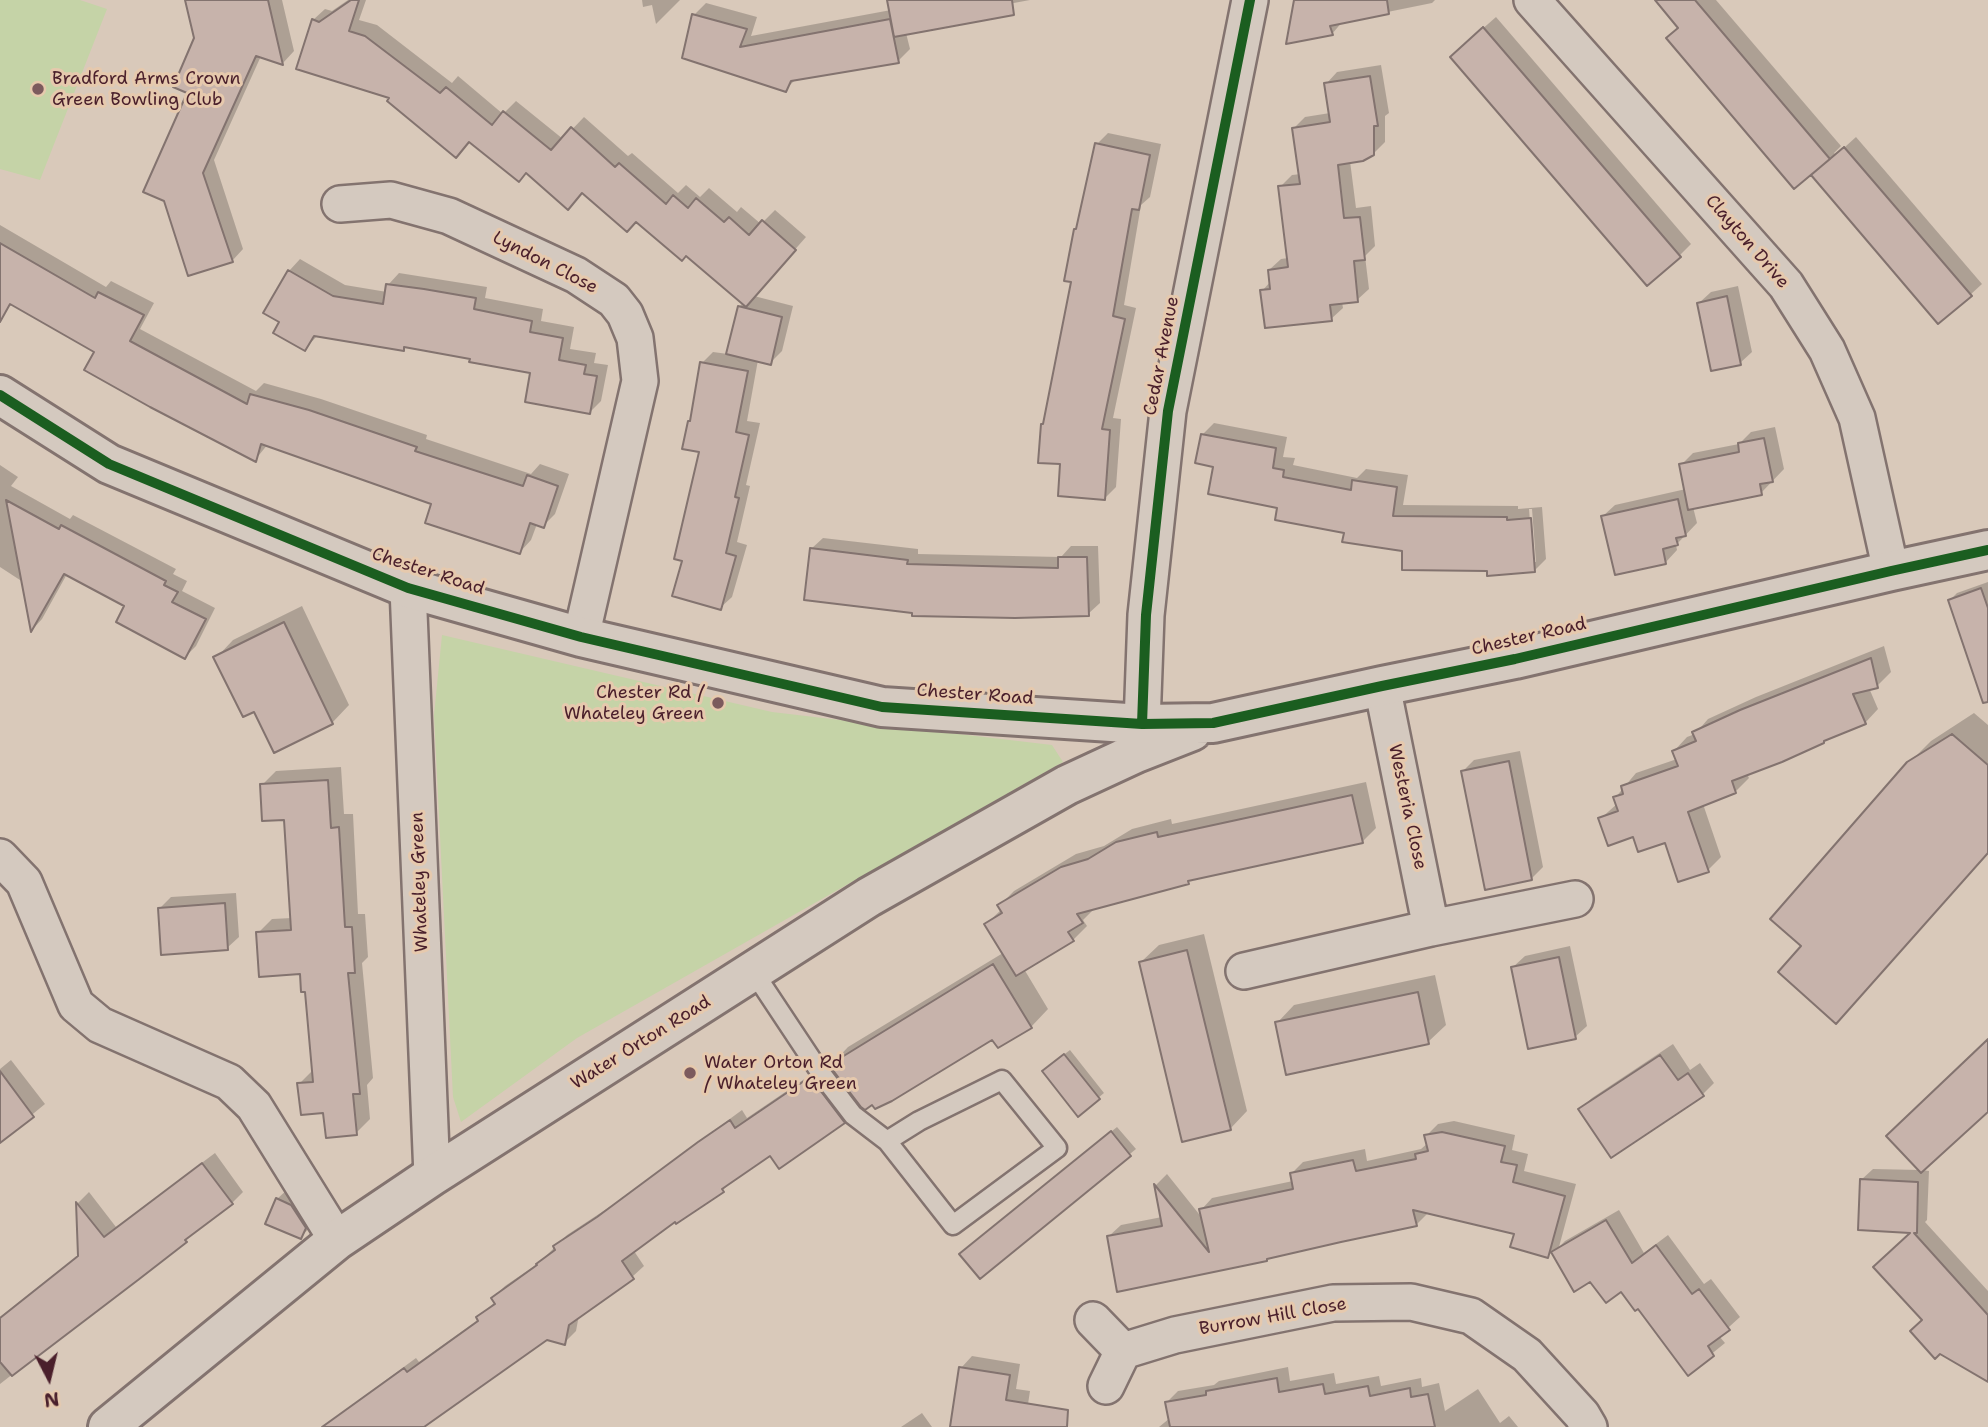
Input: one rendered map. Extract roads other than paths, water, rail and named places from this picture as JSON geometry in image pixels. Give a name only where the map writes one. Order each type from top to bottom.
[{"type":"main road","name":"Chester Road","points":[[0,395],[109,464],[408,588],[580,637],[882,707],[1142,724],[1213,723],[1382,685],[1515,659],[1891,570],[1988,550]]},
{"type":"main road","name":"Water Orton Road","points":[[108,1427],[337,1240],[432,1176],[869,897],[1067,785],[1136,753],[1213,723]]},
{"type":"street","name":"Cedar Avenue","points":[[1142,724],[1146,615],[1168,411],[1250,0]]},
{"type":"street","name":"Clayton Drive","points":[[1532,0],[1786,285],[1827,350],[1857,418],[1891,570]]},
{"type":"street","name":"Lyndon Close","points":[[340,204],[391,200],[449,216],[576,275],[614,300],[625,314],[635,338],[640,381],[580,637]]},
{"type":"street","name":"Whateley Green","points":[[408,588],[432,1176]]},
{"type":"street","name":"Westeria Close","points":[[1382,685],[1431,928]]},
{"type":"street","points":[[0,856],[24,883],[76,1005],[100,1025],[229,1082],[254,1106],[337,1240]]},
{"type":"street","points":[[1244,971],[1431,928],[1575,899]]},
{"type":"street","name":"Burrow Hill Close","points":[[1123,1351],[1175,1335],[1333,1303],[1411,1303],[1471,1316],[1527,1356],[1582,1415],[1589,1427]]},
{"type":"street","points":[[1093,1320],[1123,1351],[1106,1386]]},
{"type":"lane","points":[[753,971],[820,1072],[853,1115],[887,1142],[953,1225],[1057,1148],[1002,1080],[919,1121],[887,1142]]},
{"type":"place","name":"Bradford Arms Crown Green Bowling Club","points":[[38,89]]},
{"type":"place","name":"Chester Rd / Whateley Green","points":[[718,703]]},
{"type":"place","name":"Water Orton Rd / Whateley Green","points":[[690,1073]]}]
